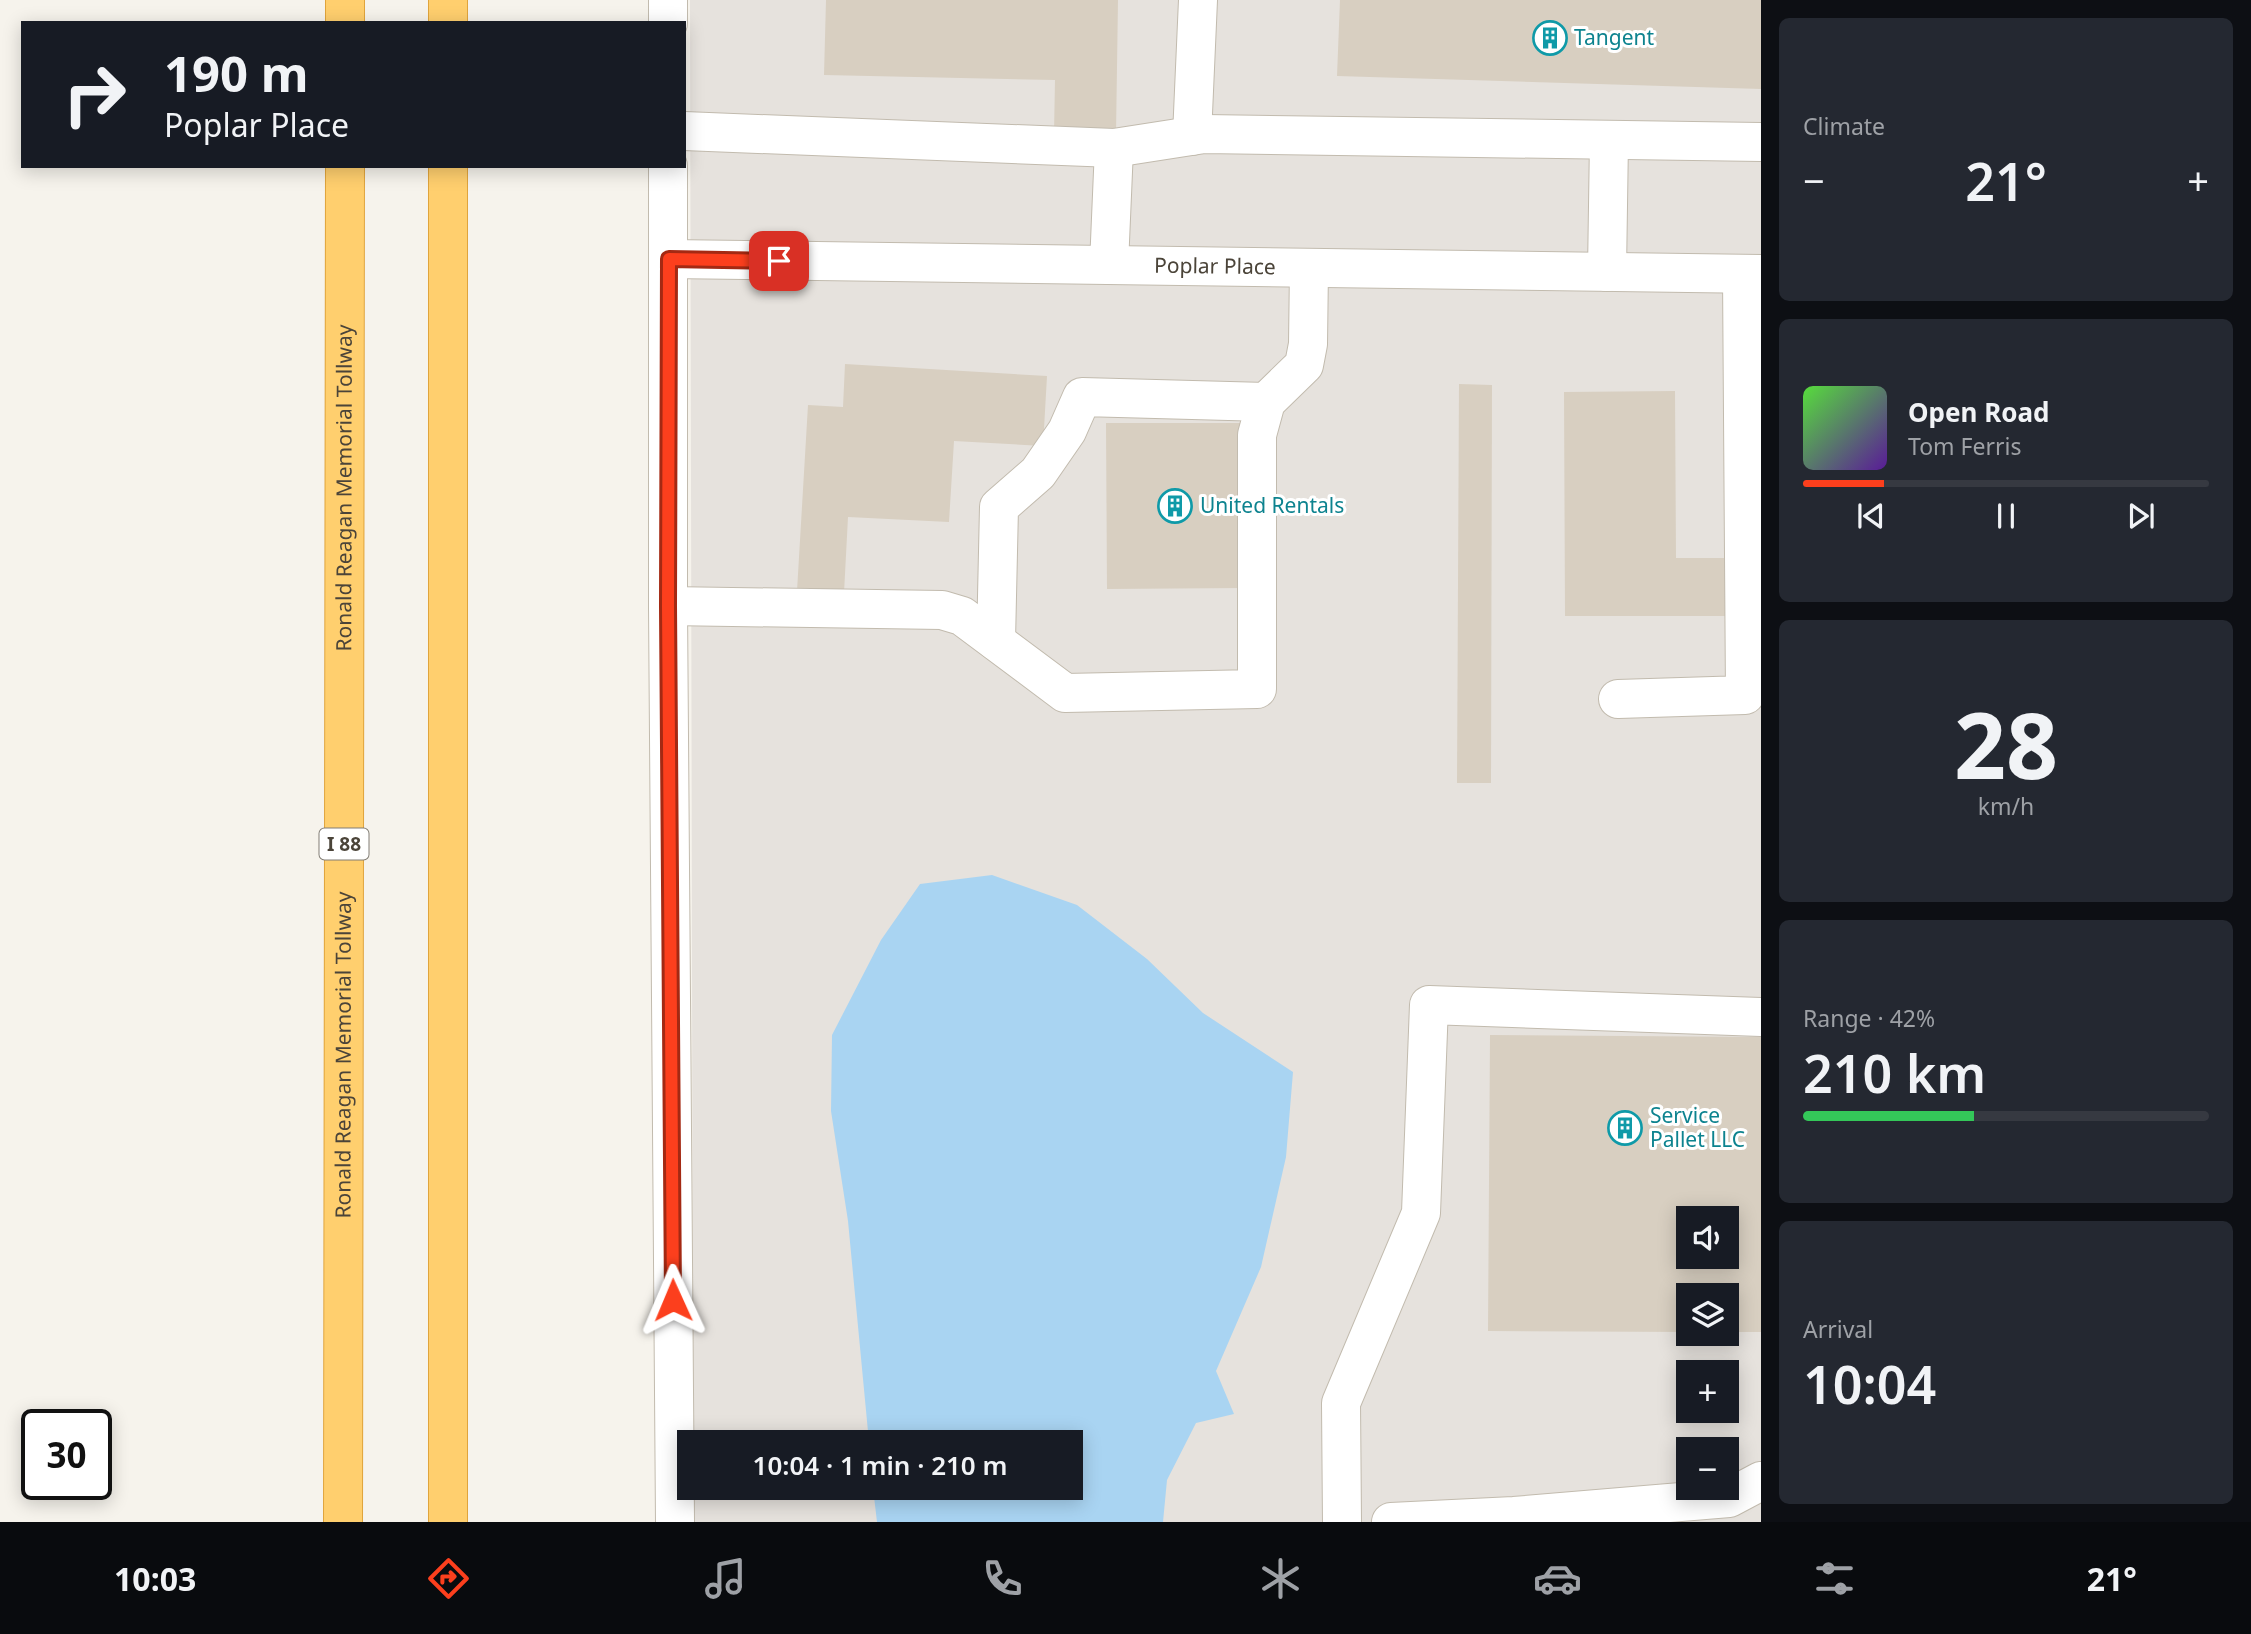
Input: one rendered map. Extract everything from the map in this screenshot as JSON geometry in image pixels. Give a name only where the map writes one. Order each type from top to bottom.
[{"type":"highway","points":[[345,0],[345,21]]},
{"type":"highway","points":[[448,0],[448,21]]},
{"type":"highway","name":"Ronald Reagan Memorial Tollway","points":[[343,1522],[345,168]]},
{"type":"highway","points":[[448,168],[448,1522]]},
{"type":"street","points":[[668,0],[668,21]]},
{"type":"street","points":[[1192,136],[1198,0]]},
{"type":"street","points":[[686,131],[1114,148],[1204,134],[1761,142]]},
{"type":"street","points":[[1607,272],[1609,140]]},
{"type":"street","points":[[1109,265],[1114,148]]},
{"type":"street","points":[[668,168],[674,1522]]},
{"type":"street","name":"Poplar Place","points":[[669,259],[1751,274]]},
{"type":"street","points":[[668,606],[942,610],[962,616],[1065,693],[1257,689],[1257,435],[1266,402],[1304,365],[1308,344],[1309,268]]},
{"type":"street","points":[[1618,699],[1745,695],[1751,274]]},
{"type":"street","points":[[996,641],[999,507],[1038,473],[1067,430],[1082,397],[1266,402]]},
{"type":"street","points":[[1342,1522],[1341,1403],[1422,1213],[1429,1005],[1761,1017]]},
{"type":"street","points":[[1391,1522],[1514,1516],[1729,1498],[1761,1481]]},
{"type":"shaded area","points":[[690,0],[1761,0],[1761,1522],[693,1522],[693,1500],[1083,1500],[1083,1430],[693,1430]]},
{"type":"water","points":[[992,875],[1077,905],[1147,959],[1203,1013],[1293,1072],[1286,1157],[1261,1267],[1216,1371],[1234,1414],[1196,1423],[1167,1480],[1163,1522],[877,1522],[874,1500],[1083,1500],[1083,1430],[868,1430],[848,1221],[831,1111],[832,1035],[881,940],[920,884]]},
{"type":"building","points":[[826,0],[1118,0],[1116,134],[1054,133],[1055,80],[824,75]]},
{"type":"building","name":"Tangent","points":[[1340,0],[1761,0],[1761,89],[1337,76]]},
{"type":"building","points":[[845,364],[1047,376],[1043,446],[954,441],[949,522],[848,517],[844,593],[797,591],[808,405],[843,407]]},
{"type":"building","points":[[1459,384],[1492,385],[1491,783],[1457,783]]},
{"type":"building","points":[[1675,391],[1676,558],[1739,558],[1739,616],[1565,616],[1564,392]]},
{"type":"building","name":"United Rentals","points":[[1106,423],[1243,423],[1244,588],[1107,589]]},
{"type":"building","name":"Service Pallet LLC","points":[[1490,1035],[1761,1037],[1761,1332],[1739,1332],[1739,1283],[1676,1283],[1676,1332],[1488,1331]]},
{"type":"place","name":"Tangent","points":[[1550,38]]},
{"type":"place","name":"United Rentals","points":[[1175,506]]},
{"type":"place","name":"Service Pallet LLC","points":[[1625,1128]]},
{"type":"route","points":[[673,1300],[668,606],[669,259],[779,261]]}]
